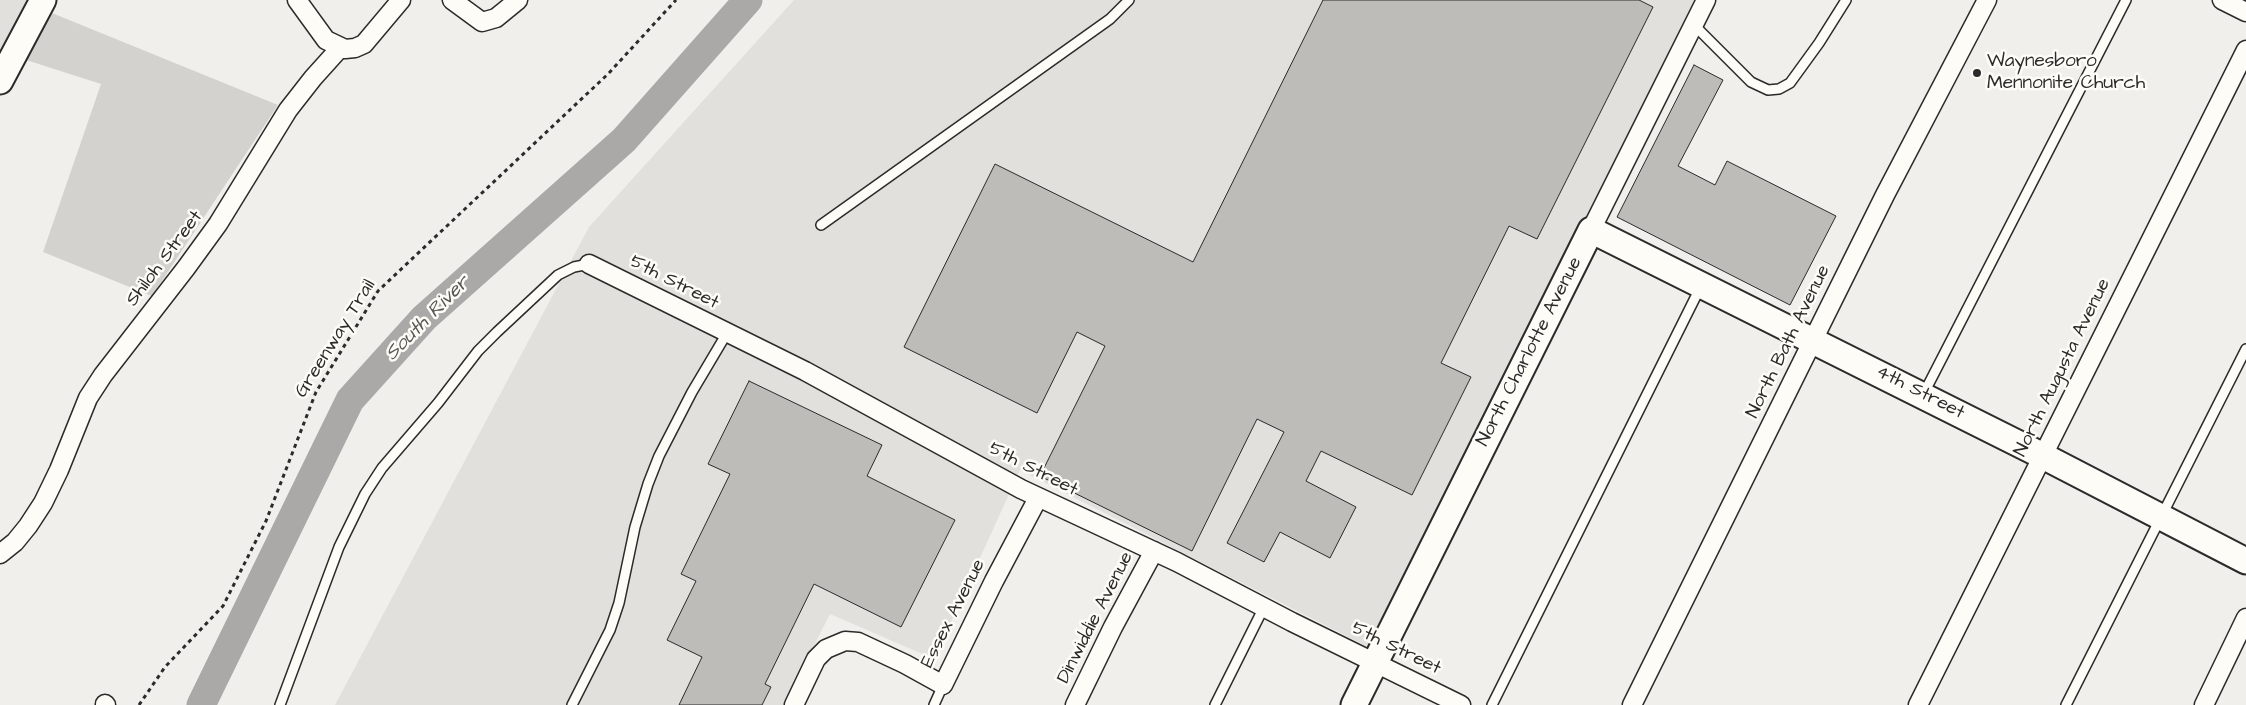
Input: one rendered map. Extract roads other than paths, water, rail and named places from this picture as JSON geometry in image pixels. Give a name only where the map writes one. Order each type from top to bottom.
[{"type":"street","points":[[0,81],[5,68],[43,0]]},
{"type":"street","points":[[297,0],[326,40],[340,48],[355,48],[364,44],[401,0]]},
{"type":"street","points":[[452,0],[482,22],[487,22],[496,18],[518,0]]},
{"type":"street","name":"North Charlotte Avenue","points":[[1354,705],[1706,0]]},
{"type":"street","name":"North Bath Avenue","points":[[1632,705],[1813,340],[1987,0]]},
{"type":"street","points":[[2222,0],[2246,12]]},
{"type":"street","name":"Shiloh Street","points":[[0,554],[15,542],[43,503],[59,470],[88,398],[103,375],[218,224],[288,110],[340,48]]},
{"type":"street","name":"North Augusta Avenue","points":[[1918,705],[2246,50]]},
{"type":"street","name":"4th Street","points":[[1591,230],[1923,395],[2246,561]]},
{"type":"street","name":"5th Street","points":[[589,264],[805,371],[1038,498],[1154,552],[1461,705]]},
{"type":"street","name":"Essex Avenue","points":[[794,705],[816,659],[826,649],[845,641],[858,642],[905,664],[943,685],[994,581],[1038,498]]},
{"type":"street","name":"Dinwiddie Avenue","points":[[1075,705],[1113,627],[1154,552]]},
{"type":"street","points":[[2204,705],[2246,618]]},
{"type":"lane","points":[[821,225],[1110,19],[1129,0]]},
{"type":"lane","points":[[1694,25],[1751,82],[1768,90],[1779,89],[1790,83],[1819,43],[1846,0]]},
{"type":"lane","points":[[1923,395],[2126,0]]},
{"type":"lane","points":[[280,705],[339,547],[365,494],[382,468],[438,404],[478,352],[497,332],[558,276],[574,267],[589,264]]},
{"type":"lane","points":[[1492,705],[1702,284]]},
{"type":"lane","points":[[572,705],[610,630],[619,603],[635,527],[648,484],[692,392],[727,333]]},
{"type":"lane","points":[[2066,705],[2246,349]]},
{"type":"lane","points":[[1215,705],[1264,607]]},
{"type":"lane","points":[[934,705],[943,685]]},
{"type":"waterway","name":"South River","points":[[201,705],[350,400],[424,318],[624,140],[748,0]]},
{"type":"place","name":"Waynesboro Mennonite Church","points":[[1977,73]]}]
